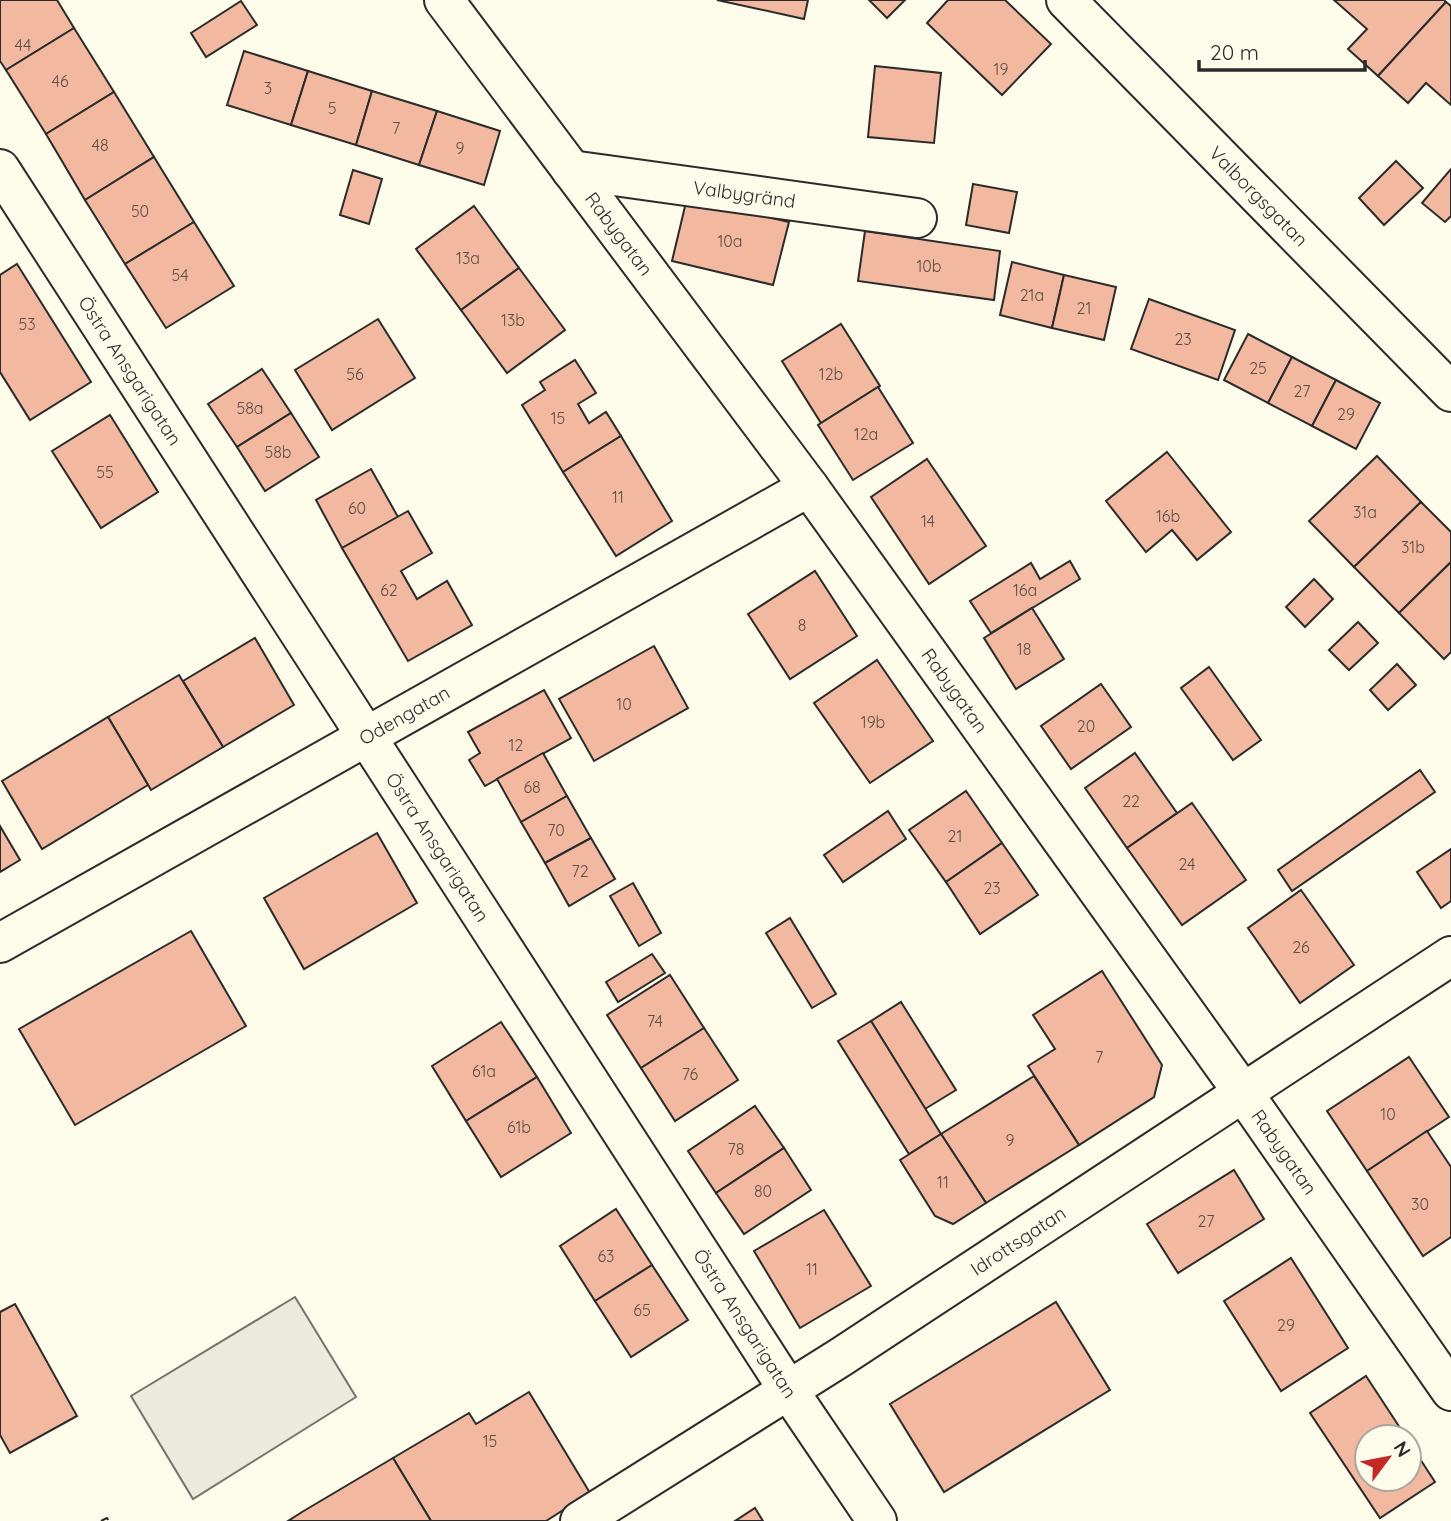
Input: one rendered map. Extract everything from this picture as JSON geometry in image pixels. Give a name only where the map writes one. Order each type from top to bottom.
[{"type":"street","name":"Rabygatan","points":[[444,0],[809,487],[1244,1094],[1451,1391]]},
{"type":"street","name":"Valborgsgatan","points":[[1066,0],[1451,392]]},
{"type":"street","name":"Östra Ansgarigatan","points":[[0,169],[789,1391],[877,1521]]},
{"type":"street","name":"Valbygränd","points":[[570,170],[917,218]]},
{"type":"street","name":"Odengatan","points":[[0,943],[809,487]]},
{"type":"street","name":"Idrottsgatan","points":[[580,1521],[789,1391],[1451,956]]},
{"type":"shaded area","points":[[295,1297],[356,1397],[193,1499],[131,1396]]},
{"type":"building","points":[[0,0],[57,0],[74,28],[6,70],[0,61]]},
{"type":"building","points":[[717,0],[808,0],[804,19]]},
{"type":"building","points":[[869,0],[905,0],[887,18]]},
{"type":"building","points":[[948,0],[1005,0],[1051,44],[1002,95],[927,23]]},
{"type":"building","points":[[1334,0],[1446,2],[1378,76],[1348,49],[1367,29]]},
{"type":"building","points":[[241,1],[257,25],[206,57],[191,33]]},
{"type":"building","points":[[1446,2],[1451,6],[1451,105],[1426,83],[1408,103],[1378,76]]},
{"type":"building","points":[[74,28],[114,92],[46,134],[6,70]]},
{"type":"building","points":[[244,51],[308,71],[291,125],[227,105]]},
{"type":"building","points":[[875,66],[941,73],[934,143],[868,137]]},
{"type":"building","points":[[308,71],[372,91],[356,145],[291,125]]},
{"type":"building","points":[[372,91],[437,111],[419,165],[356,145]]},
{"type":"building","points":[[114,92],[154,157],[85,200],[46,134]]},
{"type":"building","points":[[437,111],[500,131],[484,185],[419,165]]},
{"type":"building","points":[[154,157],[194,222],[125,264],[85,200]]},
{"type":"building","points":[[1396,161],[1423,188],[1384,225],[1359,198]]},
{"type":"building","points":[[1451,169],[1451,216],[1445,222],[1422,203]]},
{"type":"building","points":[[353,170],[382,179],[369,224],[340,215]]},
{"type":"building","points":[[973,184],[1017,192],[1009,233],[966,225]]},
{"type":"building","points":[[687,198],[789,222],[773,285],[672,261]]},
{"type":"building","points":[[474,206],[519,268],[461,310],[416,249]]},
{"type":"building","points":[[194,222],[234,286],[166,328],[125,264]]},
{"type":"building","points":[[865,231],[1000,251],[994,300],[858,281]]},
{"type":"building","points":[[1012,262],[1064,275],[1052,328],[1000,315]]},
{"type":"building","points":[[17,264],[91,382],[30,420],[0,372],[0,275]]},
{"type":"building","points":[[519,268],[565,330],[507,373],[461,310]]},
{"type":"building","points":[[1064,275],[1116,287],[1104,340],[1052,328]]},
{"type":"building","points":[[1149,299],[1235,330],[1218,380],[1131,349]]},
{"type":"building","points":[[378,319],[415,378],[332,430],[295,370]]},
{"type":"building","points":[[841,324],[880,386],[821,423],[782,361]]},
{"type":"building","points":[[1248,334],[1292,357],[1268,403],[1224,380]]},
{"type":"building","points":[[1292,357],[1336,380],[1312,426],[1268,403]]},
{"type":"building","points":[[575,360],[596,393],[578,404],[589,423],[606,412],[621,436],[563,472],[522,405],[545,390],[540,382]]},
{"type":"building","points":[[262,369],[291,413],[237,447],[208,404]]},
{"type":"building","points":[[1336,380],[1380,403],[1356,449],[1312,426]]},
{"type":"building","points":[[878,387],[913,443],[853,480],[818,425]]},
{"type":"building","points":[[291,413],[319,457],[265,491],[237,447]]},
{"type":"building","points":[[110,415],[158,492],[101,528],[52,451]]},
{"type":"building","points":[[621,436],[672,521],[616,556],[563,472]]},
{"type":"building","points":[[1167,452],[1231,532],[1197,560],[1172,530],[1146,552],[1106,501]]},
{"type":"building","points":[[1377,456],[1421,502],[1354,567],[1309,521]]},
{"type":"building","points":[[927,459],[986,546],[929,584],[871,497]]},
{"type":"building","points":[[371,469],[398,517],[342,548],[316,500]]},
{"type":"building","points":[[1421,502],[1451,532],[1451,562],[1399,613],[1354,567]]},
{"type":"building","points":[[408,511],[432,553],[401,571],[417,599],[447,581],[472,625],[408,661],[342,548]]},
{"type":"building","points":[[1070,561],[1080,579],[991,633],[970,601],[1031,563],[1040,579]]},
{"type":"building","points":[[1451,562],[1451,652],[1444,659],[1399,613]]},
{"type":"building","points":[[815,571],[857,636],[790,679],[748,614]]},
{"type":"building","points":[[1314,579],[1333,599],[1305,627],[1286,607]]},
{"type":"building","points":[[1032,608],[1064,659],[1016,689],[984,638]]},
{"type":"building","points":[[1358,622],[1378,643],[1349,670],[1329,650]]},
{"type":"building","points":[[255,638],[294,705],[223,747],[183,681]]},
{"type":"building","points":[[654,646],[688,708],[594,761],[559,699]]},
{"type":"building","points":[[877,660],[933,741],[870,783],[814,703]]},
{"type":"building","points":[[1397,664],[1416,685],[1388,710],[1370,690]]},
{"type":"building","points":[[1209,667],[1261,740],[1233,760],[1181,688]]},
{"type":"building","points":[[179,675],[223,747],[151,790],[108,717]]},
{"type":"building","points":[[1101,684],[1131,727],[1071,769],[1041,726]]},
{"type":"building","points":[[544,690],[571,738],[485,786],[469,760],[480,753],[468,732]]},
{"type":"building","points":[[108,717],[148,785],[42,849],[2,781]]},
{"type":"building","points":[[543,753],[567,796],[521,822],[497,779]]},
{"type":"building","points":[[1135,753],[1177,813],[1127,848],[1085,788]]},
{"type":"building","points":[[1420,770],[1435,792],[1292,891],[1278,870]]},
{"type":"building","points":[[966,791],[1002,843],[946,882],[909,830]]},
{"type":"building","points":[[567,796],[591,838],[545,863],[521,822]]},
{"type":"building","points":[[1192,803],[1246,880],[1182,925],[1127,848]]},
{"type":"building","points":[[888,811],[906,839],[843,882],[824,855]]},
{"type":"building","points":[[0,826],[20,860],[0,872]]},
{"type":"building","points":[[377,833],[417,903],[304,969],[264,898]]},
{"type":"building","points":[[591,838],[615,879],[569,906],[545,863]]},
{"type":"building","points":[[1002,843],[1038,895],[980,934],[946,882]]},
{"type":"building","points":[[1451,849],[1451,901],[1441,908],[1417,872]]},
{"type":"building","points":[[633,883],[661,933],[639,946],[610,896]]},
{"type":"building","points":[[1301,890],[1354,965],[1300,1003],[1248,928]]},
{"type":"building","points":[[790,918],[836,994],[812,1008],[766,933]]},
{"type":"building","points":[[191,931],[246,1026],[75,1125],[19,1029]]},
{"type":"building","points":[[652,954],[665,973],[618,1002],[606,982]]},
{"type":"building","points":[[1102,971],[1162,1065],[1154,1097],[1079,1145],[1028,1066],[1055,1049],[1033,1015]]},
{"type":"building","points":[[670,975],[704,1028],[641,1068],[607,1015]]},
{"type":"building","points":[[901,1002],[956,1090],[925,1109],[871,1021]]},
{"type":"building","points":[[871,1021],[941,1134],[909,1154],[838,1041]]},
{"type":"building","points":[[501,1022],[537,1077],[466,1121],[432,1066]]},
{"type":"building","points":[[704,1028],[738,1080],[675,1121],[641,1068]]},
{"type":"building","points":[[1409,1057],[1449,1117],[1367,1171],[1327,1111]]},
{"type":"building","points":[[1034,1076],[1079,1145],[986,1203],[941,1134]]},
{"type":"building","points":[[537,1077],[571,1133],[501,1177],[466,1121]]},
{"type":"building","points":[[755,1106],[784,1148],[716,1193],[688,1151]]},
{"type":"building","points":[[1427,1131],[1451,1167],[1451,1237],[1423,1256],[1367,1171]]},
{"type":"building","points":[[941,1134],[986,1203],[953,1224],[935,1216],[900,1160]]},
{"type":"building","points":[[784,1148],[811,1190],[744,1234],[716,1193]]},
{"type":"building","points":[[1234,1170],[1264,1219],[1178,1273],[1147,1224]]},
{"type":"building","points":[[616,1209],[652,1265],[595,1301],[560,1246]]},
{"type":"building","points":[[824,1210],[871,1286],[800,1328],[754,1251]]},
{"type":"building","points":[[1291,1258],[1348,1348],[1281,1391],[1224,1301]]},
{"type":"building","points":[[652,1265],[688,1320],[631,1357],[595,1301]]},
{"type":"building","points":[[1056,1302],[1110,1390],[944,1492],[890,1404]]},
{"type":"building","points":[[15,1304],[77,1416],[10,1453],[0,1435],[0,1312]]},
{"type":"building","points":[[1366,1376],[1397,1423],[1353,1423],[1353,1478],[1310,1413]]},
{"type":"building","points":[[529,1392],[590,1493],[546,1521],[431,1521],[393,1458],[469,1413],[476,1424]]},
{"type":"building","points":[[393,1458],[431,1521],[288,1521],[302,1512]]},
{"type":"building","points":[[1423,1464],[1435,1482],[1423,1490]]},
{"type":"building","points":[[1363,1493],[1418,1493],[1380,1518]]},
{"type":"building","points":[[755,1508],[763,1521],[735,1521]]},
{"type":"fence","points":[[101,1521],[107,1518],[109,1521]]}]
